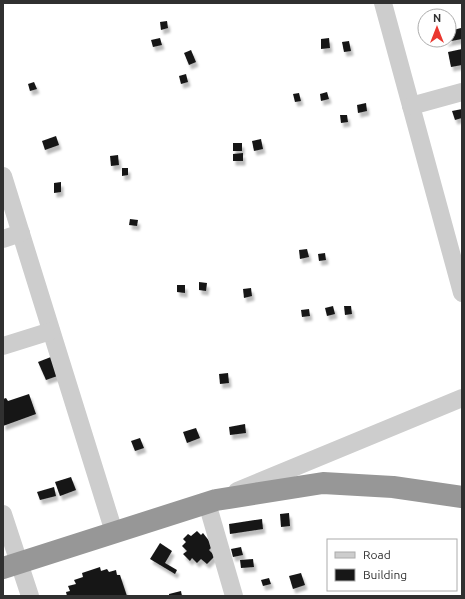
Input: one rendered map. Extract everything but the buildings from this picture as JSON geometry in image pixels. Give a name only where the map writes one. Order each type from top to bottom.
[{"type":"highway","points":[[11,565],[212,502],[323,483],[393,487],[462,497]]},
{"type":"street","points":[[383,3],[462,294]]},
{"type":"street","points":[[411,106],[462,92]]},
{"type":"street","points":[[3,176],[114,532]]},
{"type":"street","points":[[3,239],[21,233]]},
{"type":"street","points":[[3,346],[51,331]]},
{"type":"street","points":[[234,596],[212,502],[462,398]]},
{"type":"street","points":[[3,514],[11,565],[30,596]]}]
